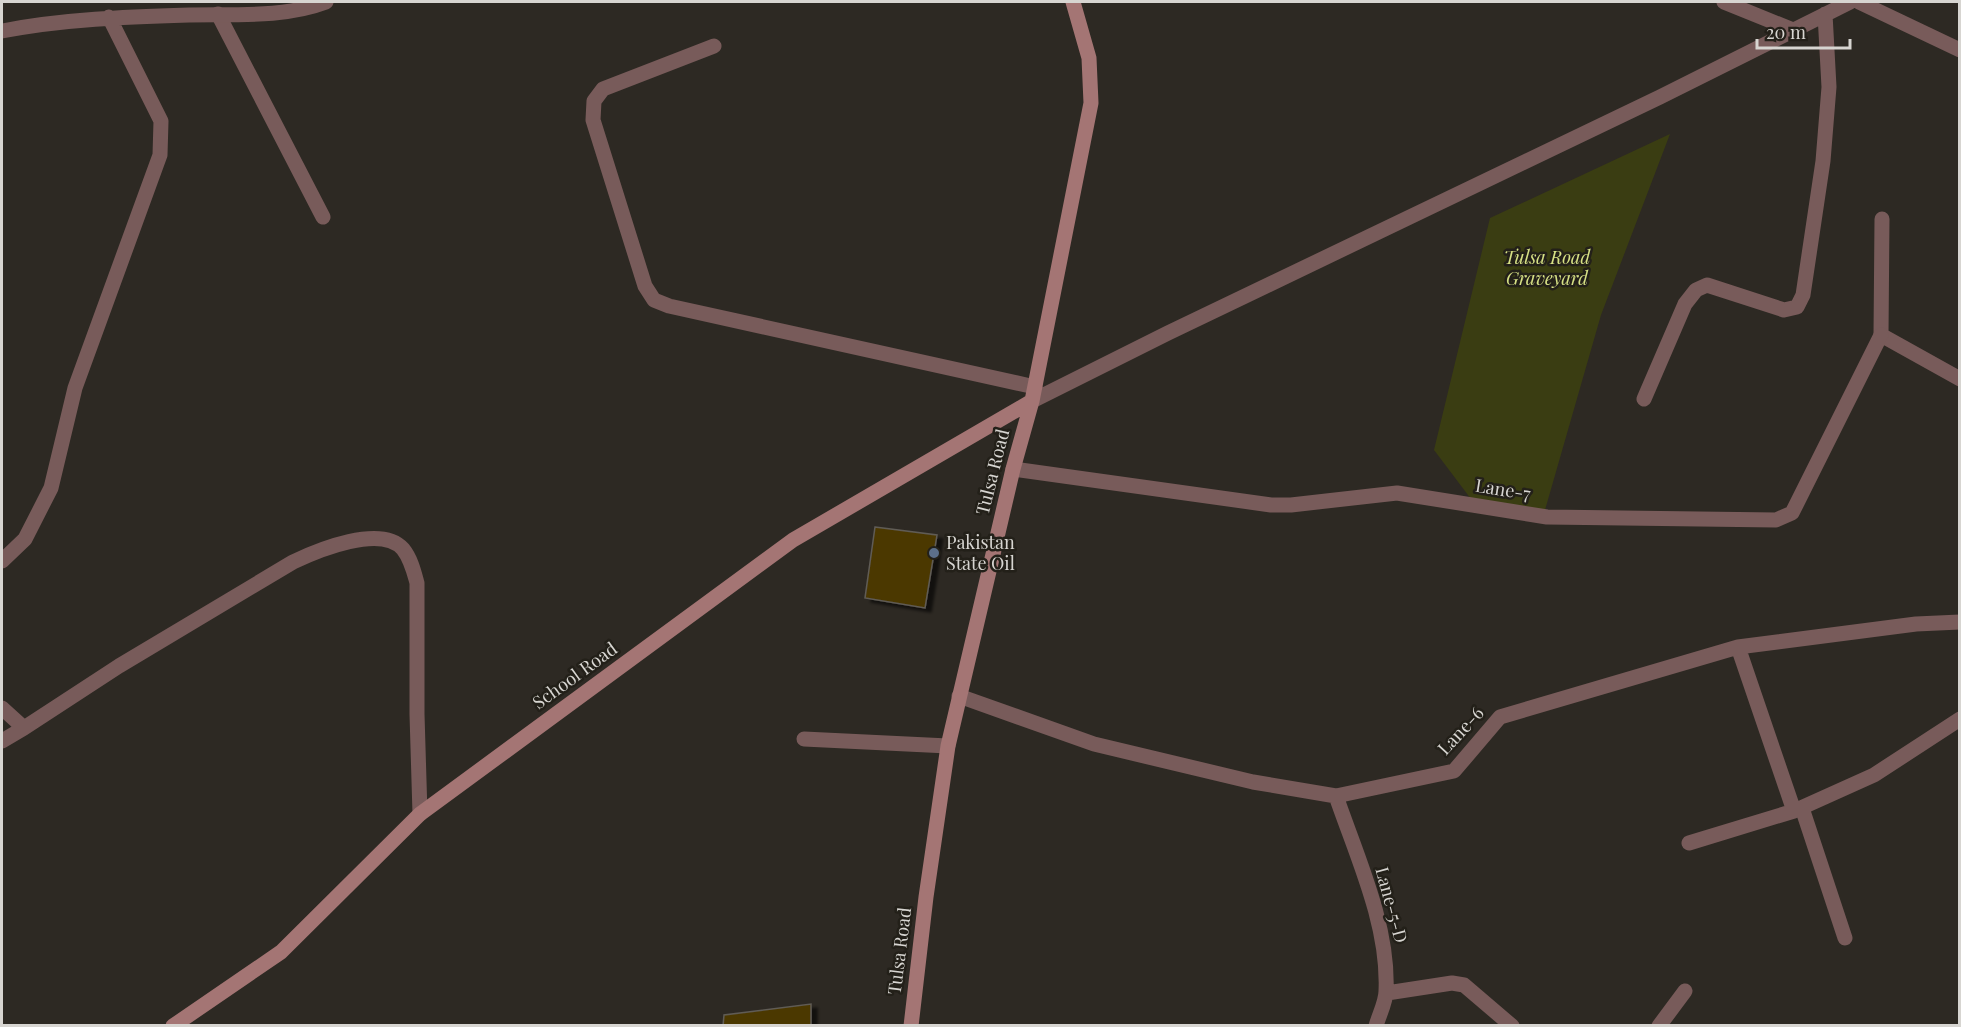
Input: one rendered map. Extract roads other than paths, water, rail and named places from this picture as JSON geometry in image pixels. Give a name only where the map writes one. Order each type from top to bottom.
[{"type":"street","points":[[2,31],[31,25],[110,17],[260,14],[326,2]]},
{"type":"street","name":"Tulsa Road","points":[[911,1026],[948,746],[1013,469],[1033,394],[1091,103],[1089,58],[1073,2]]},
{"type":"street","points":[[1725,2],[1793,30]]},
{"type":"street","points":[[714,46],[603,88],[594,101],[593,120],[645,286],[654,300],[669,306],[1033,394],[1168,333],[1660,97],[1850,2]]},
{"type":"street","points":[[1859,2],[1959,50]]},
{"type":"street","points":[[218,14],[323,217]]},
{"type":"street","points":[[1644,399],[1685,304],[1696,290],[1707,285],[1785,310],[1797,308],[1803,295],[1823,161],[1829,87],[1825,14]]},
{"type":"street","points":[[2,561],[25,539],[51,488],[75,388],[159,154],[161,121],[110,17]]},
{"type":"street","points":[[1882,219],[1881,335],[1959,379]]},
{"type":"street","name":"Lane-7","points":[[1013,469],[1271,505],[1291,505],[1397,493],[1547,517],[1776,520],[1792,513],[1881,335]]},
{"type":"street","name":"School Road","points":[[173,1026],[281,952],[420,814],[793,540],[1033,394]]},
{"type":"street","points":[[2,741],[119,666],[293,562],[307,555],[356,540],[382,538],[402,548],[412,564],[417,584],[420,814]]},
{"type":"street","name":"Lane-6","points":[[959,696],[1094,744],[1252,782],[1336,796],[1454,771],[1500,717],[1738,647],[1916,624],[1959,621]]},
{"type":"street","points":[[1738,647],[1845,938]]},
{"type":"street","points":[[2,708],[24,728]]},
{"type":"street","points":[[1689,843],[1798,809],[1874,775],[1959,719]]},
{"type":"street","points":[[804,739],[948,746]]},
{"type":"street","name":"Lane-5-D","points":[[1336,796],[1373,904],[1384,949],[1387,993],[1376,1026]]},
{"type":"street","points":[[1387,993],[1452,983],[1464,985],[1512,1026]]},
{"type":"street","points":[[1659,1026],[1685,991]]},
{"type":"place","name":"Pakistan State Oil","points":[[934,553]]},
{"type":"park label","name":"Tulsa Road Graveyard","points":[[1547,268]]}]
